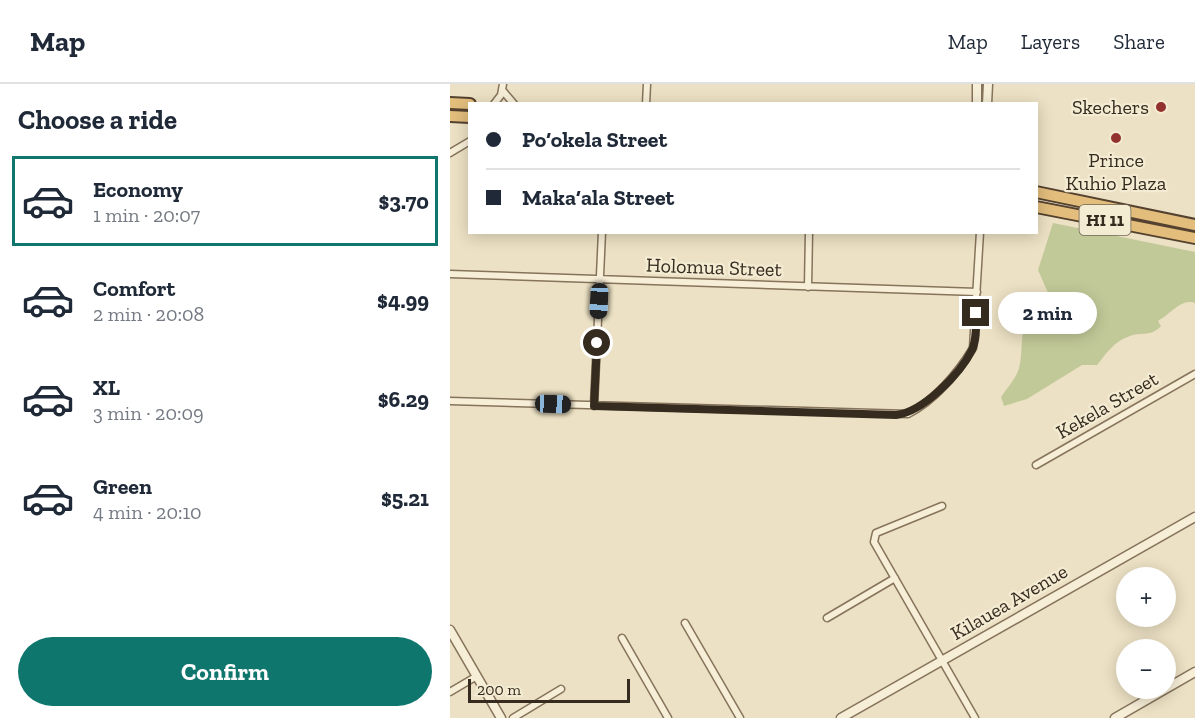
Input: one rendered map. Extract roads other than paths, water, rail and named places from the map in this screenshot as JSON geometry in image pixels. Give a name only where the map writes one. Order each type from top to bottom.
[{"type":"highway","points":[[450,104],[468,104]]},
{"type":"highway","points":[[450,116],[468,117]]},
{"type":"highway","name":"HI 11","points":[[1038,192],[1195,225]]},
{"type":"highway","name":"HI 11","points":[[1038,207],[1195,238]]},
{"type":"street","points":[[646,102],[647,84]]},
{"type":"street","points":[[977,84],[977,102]]},
{"type":"street","points":[[987,102],[988,84]]},
{"type":"street","points":[[495,102],[503,87]]},
{"type":"street","points":[[503,87],[505,96],[512,102]]},
{"type":"street","points":[[450,153],[468,142]]},
{"type":"street","points":[[594,406],[602,234]]},
{"type":"street","points":[[808,286],[809,234]]},
{"type":"street","points":[[450,400],[908,414],[921,408],[933,396],[966,360],[973,348],[980,234]]},
{"type":"street","name":"Holomua Street","points":[[450,274],[977,292]]},
{"type":"street","name":"Kekela Street","points":[[1036,465],[1195,374]]},
{"type":"street","points":[[942,506],[876,533],[874,542],[975,718]]},
{"type":"street","name":"Kilauea Avenue","points":[[841,718],[1195,517]]},
{"type":"street","points":[[828,618],[896,578]]},
{"type":"street","points":[[685,623],[740,718]]},
{"type":"street","points":[[450,630],[501,718]]},
{"type":"street","points":[[622,638],[668,718]]},
{"type":"street","points":[[1115,718],[1195,672]]},
{"type":"street","points":[[450,692],[477,676]]},
{"type":"street","points":[[513,718],[561,689]]},
{"type":"place","name":"Skechers","points":[[1161,107]]},
{"type":"place","name":"Prince Kuhio Plaza","points":[[1116,138]]}]
